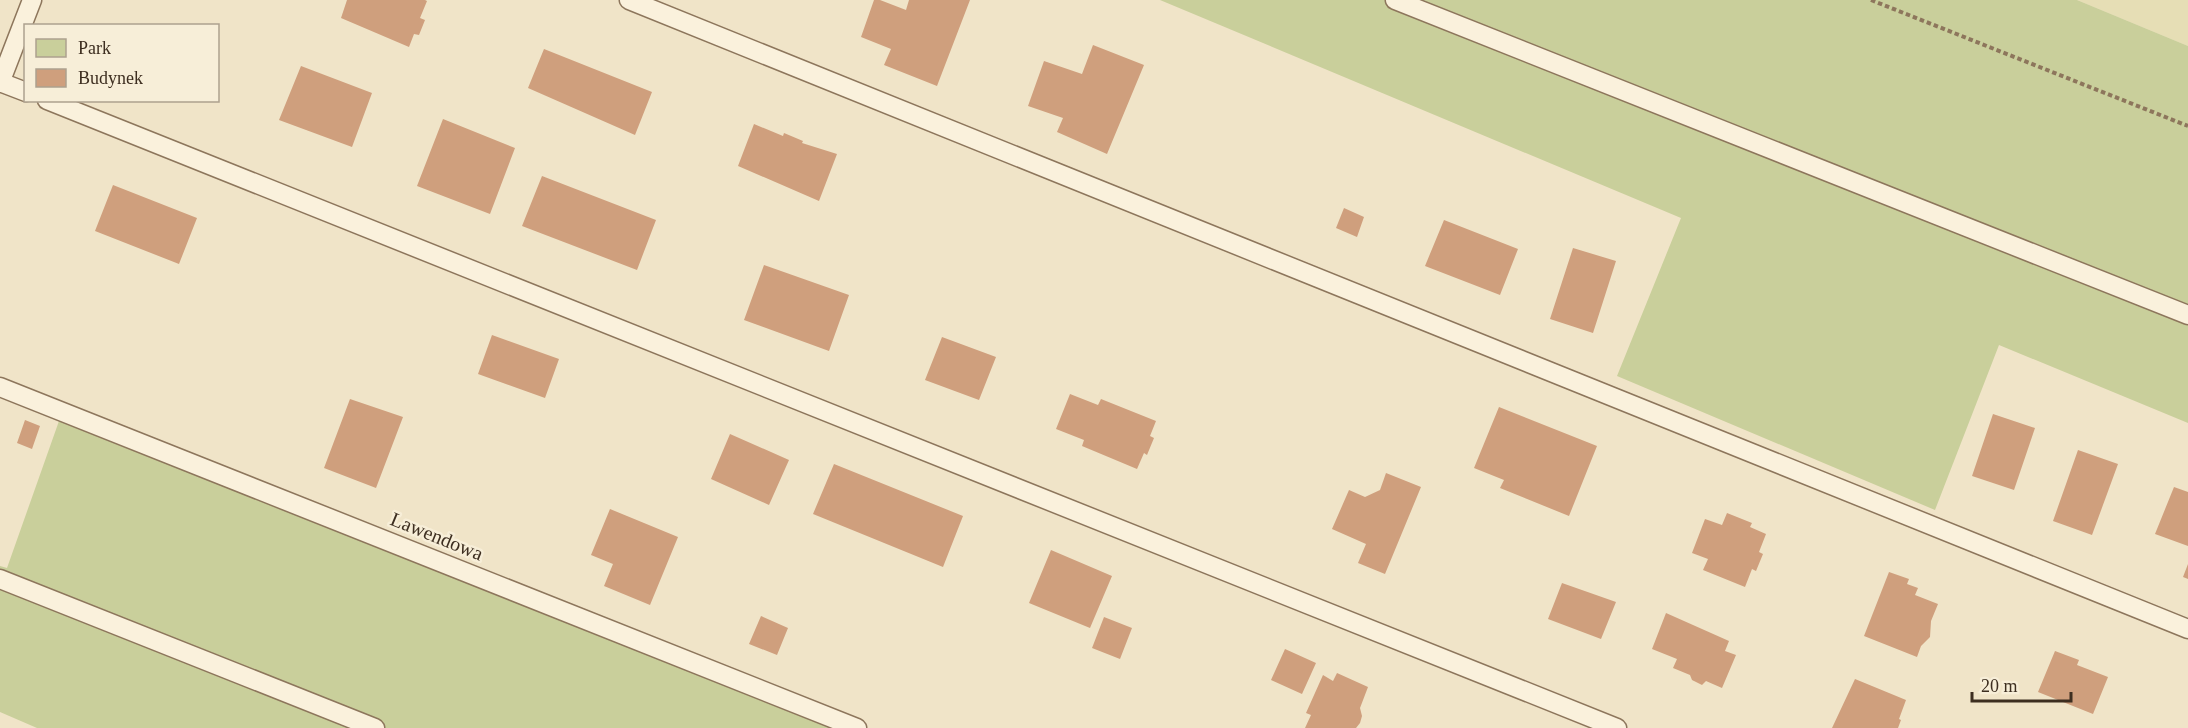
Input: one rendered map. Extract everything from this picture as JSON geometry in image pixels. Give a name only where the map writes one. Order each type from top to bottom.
[{"type":"lane","points":[[24,91],[0,83],[32,0]]},
{"type":"lane","points":[[629,0],[2188,629]]},
{"type":"lane","points":[[1395,0],[2188,315]]},
{"type":"lane","points":[[52,102],[1617,728]]},
{"type":"lane","name":"Lawendowa","points":[[0,387],[857,728]]},
{"type":"lane","points":[[0,579],[375,728]]},
{"type":"path","points":[[1871,0],[2188,126]]},
{"type":"shaded area","points":[[2077,0],[2188,0],[2188,46]]},
{"type":"green space","points":[[1160,0],[2077,0],[2188,46],[2188,423],[1999,345],[1935,510],[1617,376],[1681,218]]},
{"type":"green space","points":[[59,421],[723,681],[855,728],[37,728],[0,712],[0,566],[7,568]]},
{"type":"building","points":[[347,0],[425,0],[427,1],[420,18],[425,20],[419,35],[414,34],[409,47],[341,18]]},
{"type":"building","points":[[874,0],[906,10],[909,0],[970,0],[937,86],[884,65],[891,49],[861,37]]},
{"type":"building","points":[[1093,45],[1144,65],[1107,154],[1057,132],[1063,118],[1028,106],[1044,61],[1082,74]]},
{"type":"building","points":[[544,49],[652,92],[635,135],[528,88]]},
{"type":"building","points":[[301,66],[372,93],[352,147],[279,120]]},
{"type":"building","points":[[443,119],[515,148],[490,214],[417,186]]},
{"type":"building","points":[[754,124],[837,154],[819,201],[738,166]]},
{"type":"building","points":[[542,176],[656,220],[637,270],[522,226]]},
{"type":"building","points":[[113,185],[197,218],[179,264],[95,231]]},
{"type":"building","points":[[1344,208],[1364,217],[1357,237],[1336,228]]},
{"type":"building","points":[[1444,220],[1518,249],[1500,295],[1425,266]]},
{"type":"building","points":[[1573,248],[1616,261],[1593,333],[1550,319]]},
{"type":"building","points":[[764,265],[849,295],[829,351],[744,320]]},
{"type":"building","points":[[492,335],[559,359],[545,398],[478,374]]},
{"type":"building","points":[[942,337],[996,357],[979,400],[925,380]]},
{"type":"building","points":[[1070,394],[1098,405],[1101,399],[1156,421],[1150,436],[1154,438],[1147,455],[1144,453],[1137,469],[1082,446],[1084,440],[1056,429]]},
{"type":"building","points":[[350,399],[403,417],[376,488],[324,468]]},
{"type":"building","points":[[1499,407],[1597,446],[1569,516],[1500,488],[1504,480],[1474,468]]},
{"type":"building","points":[[1993,414],[2035,428],[2014,490],[1972,476]]},
{"type":"building","points":[[25,420],[40,426],[32,449],[17,443]]},
{"type":"building","points":[[730,434],[789,460],[769,505],[711,479]]},
{"type":"building","points":[[2078,450],[2118,464],[2092,535],[2053,521]]},
{"type":"building","points":[[834,464],[963,516],[943,567],[813,514]]},
{"type":"building","points":[[1386,473],[1421,487],[1385,574],[1358,563],[1366,544],[1332,529],[1349,490],[1365,497],[1380,490]]},
{"type":"building","points":[[2174,487],[2188,492],[2188,546],[2155,534]]},
{"type":"building","points":[[610,509],[678,537],[650,605],[604,586],[613,564],[591,555]]},
{"type":"building","points":[[1727,513],[1752,523],[1750,527],[1766,534],[1759,552],[1763,554],[1756,571],[1752,569],[1745,587],[1703,570],[1708,559],[1692,553],[1705,519],[1722,525]]},
{"type":"building","points":[[1051,550],[1112,576],[1090,628],[1029,603]]},
{"type":"building","points":[[2188,564],[2188,579],[2183,577]]},
{"type":"building","points":[[1889,572],[1909,579],[1907,584],[1918,588],[1915,595],[1938,604],[1931,621],[1930,637],[1921,646],[1917,657],[1864,636]]},
{"type":"building","points":[[1562,583],[1616,602],[1601,639],[1548,619]]},
{"type":"building","points":[[1666,613],[1729,641],[1725,651],[1736,655],[1722,688],[1706,681],[1702,685],[1692,680],[1690,675],[1673,668],[1677,659],[1652,649]]},
{"type":"building","points":[[761,616],[788,628],[777,655],[749,644]]},
{"type":"building","points":[[1104,617],[1132,628],[1120,659],[1092,648]]},
{"type":"building","points":[[1285,649],[1316,663],[1302,694],[1271,680]]},
{"type":"building","points":[[2055,651],[2079,660],[2077,665],[2108,677],[2093,714],[2038,692]]},
{"type":"building","points":[[1337,673],[1368,687],[1360,708],[1362,716],[1360,723],[1356,728],[1305,728],[1311,715],[1306,713],[1323,675],[1333,681]]},
{"type":"building","points":[[1855,679],[1906,700],[1898,728],[1832,728]]}]
